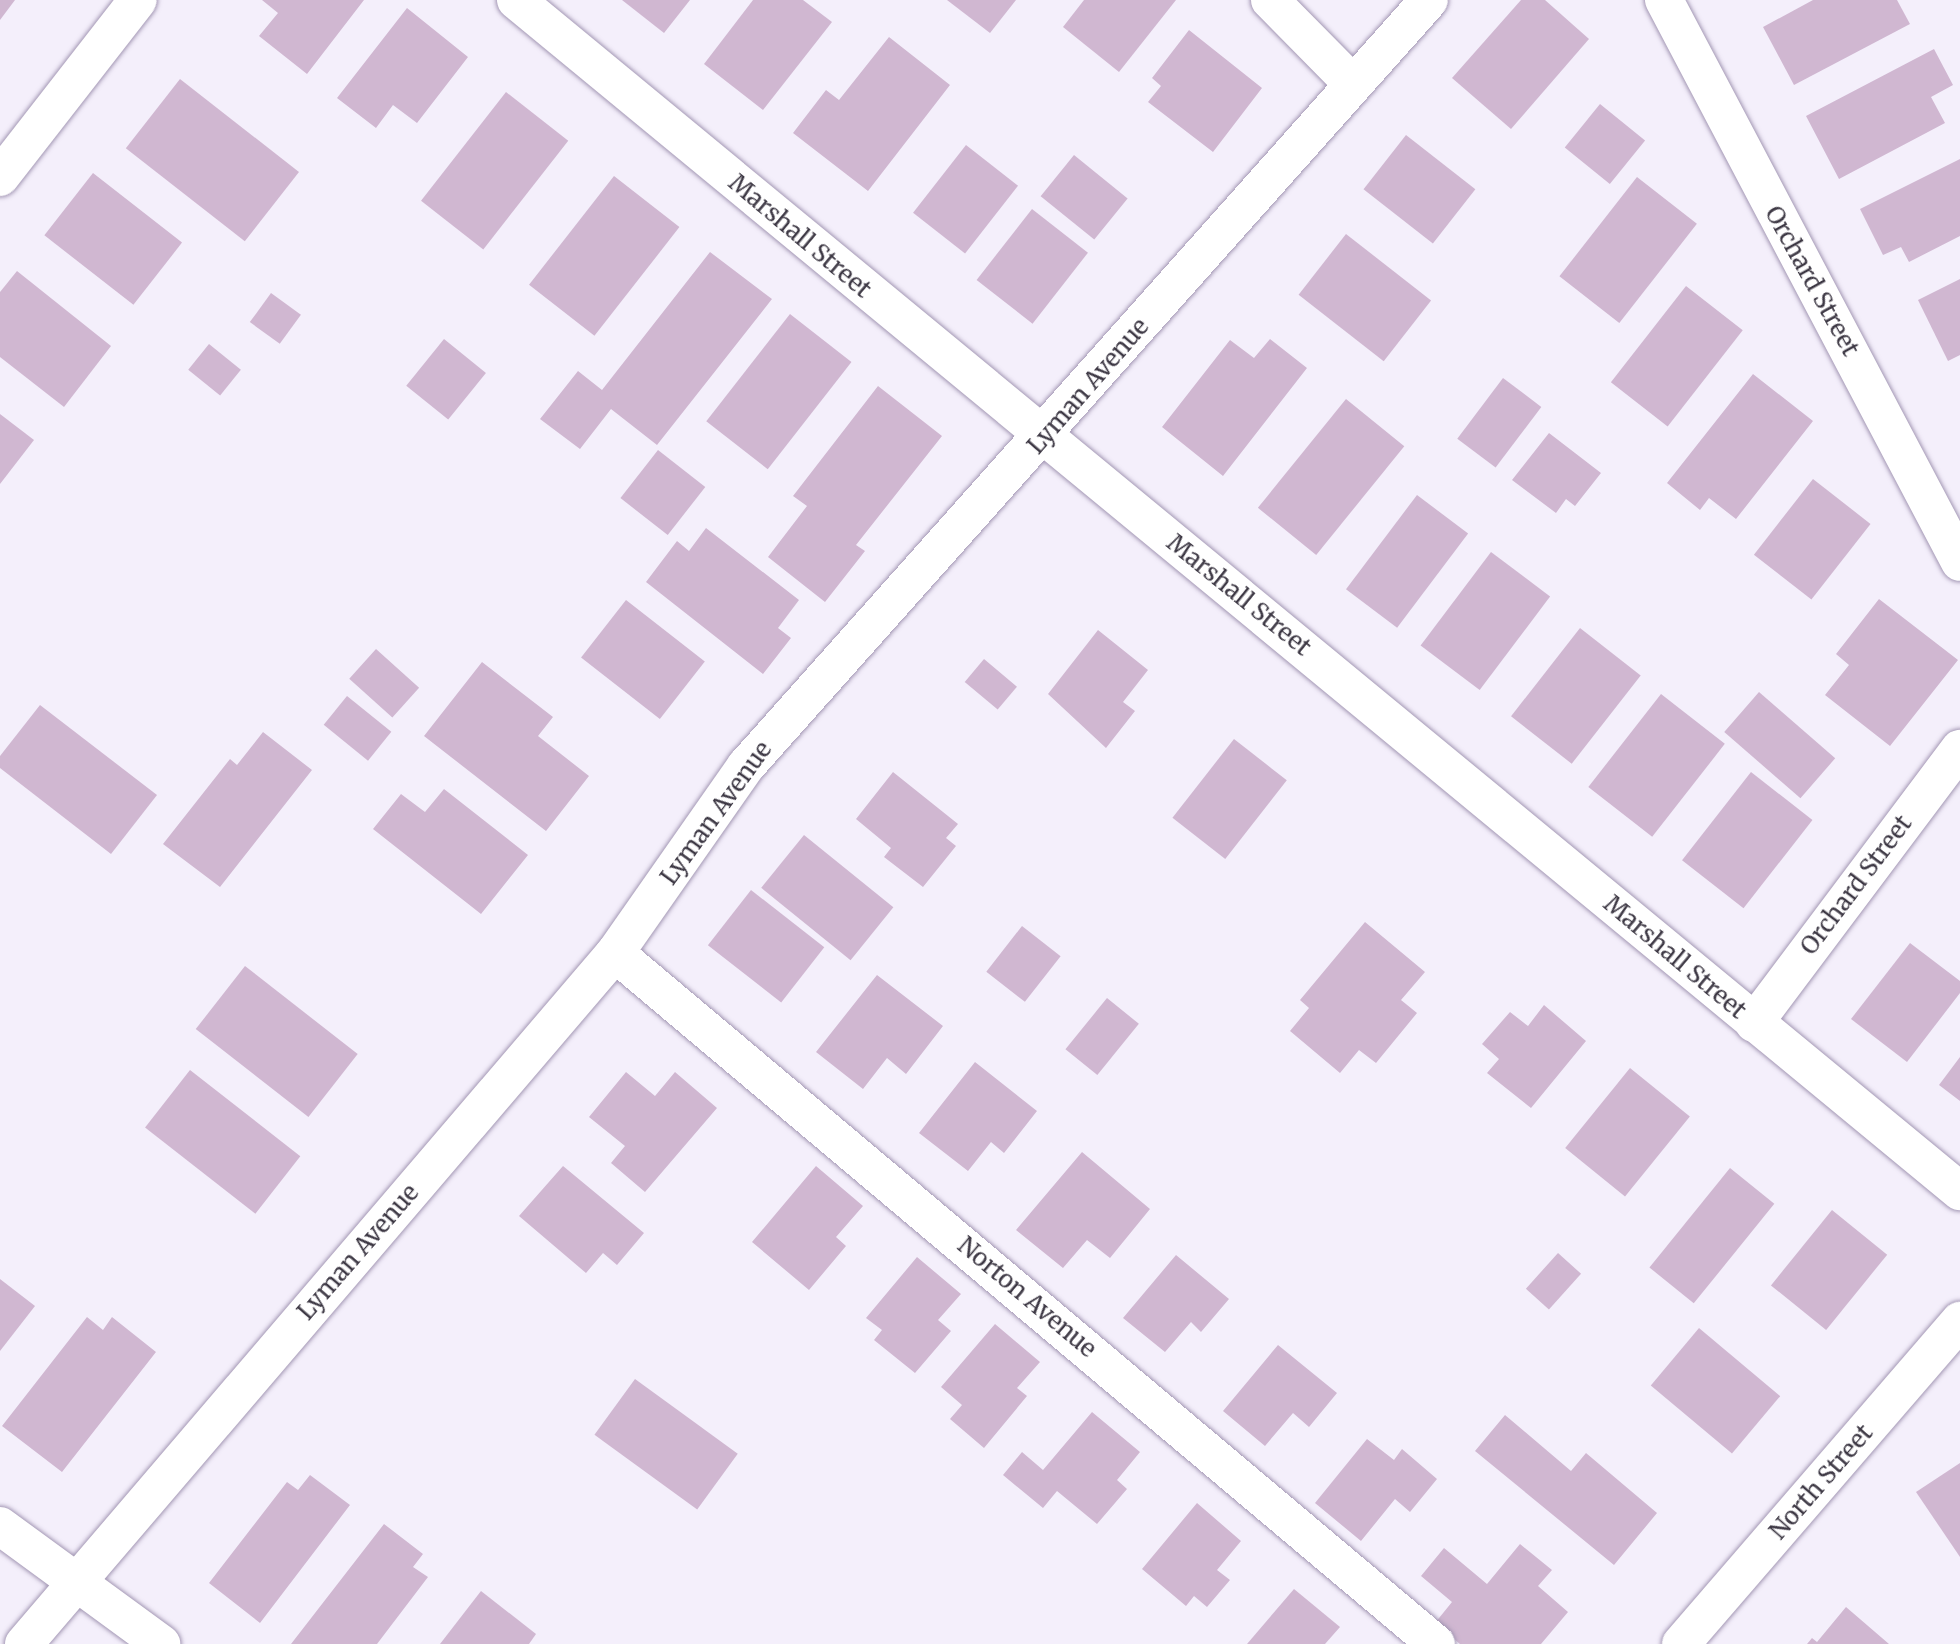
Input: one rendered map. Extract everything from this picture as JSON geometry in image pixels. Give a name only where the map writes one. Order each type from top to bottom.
[{"type":"street","points":[[0,177],[138,0]]},
{"type":"street","name":"Marshall Street","points":[[516,0],[1043,438],[1960,1191]]},
{"type":"street","points":[[1270,0],[1350,82]]},
{"type":"street","name":"Lyman Avenue","points":[[24,1644],[615,953],[746,766],[1043,438],[1350,82],[1429,0]]},
{"type":"street","name":"Orchard Street","points":[[1664,0],[1960,562]]},
{"type":"street","name":"Orchard Street","points":[[1754,1023],[1960,749]]},
{"type":"street","name":"Norton Avenue","points":[[615,953],[1436,1644]]},
{"type":"street","name":"North Street","points":[[1681,1644],[1960,1321]]},
{"type":"street","points":[[0,1526],[161,1644]]},
{"type":"building","points":[[0,0],[15,0],[0,20]]},
{"type":"building","points":[[262,0],[364,0],[307,74],[259,36],[278,13]]},
{"type":"building","points":[[622,0],[690,0],[664,33]]},
{"type":"building","points":[[753,0],[803,0],[832,22],[763,110],[704,64]]},
{"type":"building","points":[[947,0],[1016,0],[990,33]]},
{"type":"building","points":[[1084,0],[1176,0],[1119,72],[1063,27]]},
{"type":"building","points":[[1521,0],[1545,0],[1589,39],[1511,129],[1452,78]]},
{"type":"building","points":[[1813,0],[1897,0],[1910,24],[1794,85],[1763,27]]},
{"type":"building","points":[[407,8],[468,57],[417,123],[393,105],[376,128],[337,98]]},
{"type":"building","points":[[1189,30],[1262,88],[1213,152],[1148,102],[1161,86],[1152,78]]},
{"type":"building","points":[[889,37],[950,85],[868,191],[793,133],[826,90],[839,100]]},
{"type":"building","points":[[1934,49],[1953,85],[1931,97],[1945,123],[1839,179],[1806,116]]},
{"type":"building","points":[[180,79],[299,172],[245,241],[126,148]]},
{"type":"building","points":[[506,92],[568,141],[483,249],[421,201]]},
{"type":"building","points":[[1600,104],[1645,141],[1610,184],[1565,148]]},
{"type":"building","points":[[1406,135],[1475,189],[1433,244],[1364,189]]},
{"type":"building","points":[[966,145],[1018,186],[965,253],[913,213]]},
{"type":"building","points":[[1074,155],[1128,198],[1094,240],[1041,196]]},
{"type":"building","points":[[1960,159],[1960,236],[1909,262],[1901,247],[1883,255],[1860,209]]},
{"type":"building","points":[[93,173],[182,243],[133,305],[44,235]]},
{"type":"building","points":[[614,176],[679,227],[594,336],[529,285]]},
{"type":"building","points":[[1637,177],[1697,224],[1619,323],[1559,276]]},
{"type":"building","points":[[1032,209],[1088,253],[1033,324],[977,280]]},
{"type":"building","points":[[1346,234],[1431,300],[1384,361],[1299,295]]},
{"type":"building","points":[[710,252],[772,299],[657,445],[611,409],[580,449],[540,419],[578,371],[602,390]]},
{"type":"building","points":[[17,271],[111,346],[64,407],[0,357],[0,292]]},
{"type":"building","points":[[1960,279],[1960,355],[1948,361],[1918,300]]},
{"type":"building","points":[[1686,286],[1743,330],[1668,426],[1611,382]]},
{"type":"building","points":[[271,293],[301,315],[280,344],[250,322]]},
{"type":"building","points":[[790,314],[851,362],[768,469],[706,421]]},
{"type":"building","points":[[444,339],[486,373],[448,420],[406,386]]},
{"type":"building","points":[[1270,339],[1307,368],[1223,476],[1162,427],[1230,340],[1254,358]]},
{"type":"building","points":[[209,344],[241,370],[220,395],[188,370]]},
{"type":"building","points":[[1753,374],[1813,421],[1736,519],[1709,498],[1700,510],[1667,483]]},
{"type":"building","points":[[1503,378],[1541,407],[1496,468],[1457,439]]},
{"type":"building","points":[[878,386],[942,436],[856,545],[865,551],[825,602],[768,557],[807,506],[793,496]]},
{"type":"building","points":[[1346,399],[1404,446],[1316,555],[1258,508]]},
{"type":"building","points":[[0,414],[34,440],[0,484]]},
{"type":"building","points":[[1549,433],[1601,473],[1575,506],[1566,499],[1556,513],[1512,480]]},
{"type":"building","points":[[658,450],[705,487],[668,535],[620,498]]},
{"type":"building","points":[[1813,479],[1871,524],[1811,600],[1754,555]]},
{"type":"building","points":[[1417,495],[1468,534],[1397,628],[1346,589]]},
{"type":"building","points":[[706,528],[799,600],[778,628],[791,638],[763,674],[646,582],[677,541],[689,551]]},
{"type":"building","points":[[1491,552],[1550,597],[1480,690],[1421,645]]},
{"type":"building","points":[[1879,599],[1958,660],[1890,746],[1825,695],[1849,665],[1836,654]]},
{"type":"building","points":[[626,600],[705,662],[660,719],[581,658]]},
{"type":"building","points":[[1580,628],[1641,675],[1572,764],[1511,716]]},
{"type":"building","points":[[1098,630],[1148,670],[1123,702],[1135,711],[1106,748],[1048,694]]},
{"type":"building","points":[[376,649],[419,688],[392,718],[349,679]]},
{"type":"building","points":[[984,659],[1017,687],[998,710],[965,682]]},
{"type":"building","points":[[482,662],[553,717],[538,736],[589,776],[546,831],[424,736]]},
{"type":"building","points":[[1759,692],[1835,758],[1800,798],[1724,732]]},
{"type":"building","points":[[1661,694],[1725,744],[1652,837],[1588,787]]},
{"type":"building","points":[[347,696],[391,732],[368,761],[324,725]]},
{"type":"building","points":[[40,705],[157,795],[111,854],[0,768],[0,756]]},
{"type":"building","points":[[263,732],[312,770],[220,887],[163,844],[230,759],[237,765]]},
{"type":"building","points":[[1234,739],[1287,780],[1225,859],[1172,818]]},
{"type":"building","points":[[893,772],[958,824],[946,838],[956,846],[923,887],[884,857],[891,848],[856,819]]},
{"type":"building","points":[[1751,772],[1812,820],[1744,908],[1682,860]]},
{"type":"building","points":[[444,789],[528,855],[481,914],[373,829],[401,794],[425,812]]},
{"type":"building","points":[[804,835],[893,907],[851,960],[761,888]]},
{"type":"building","points":[[751,890],[824,947],[781,1002],[708,945]]},
{"type":"building","points":[[1365,922],[1425,972],[1401,1000],[1417,1013],[1376,1063],[1359,1050],[1340,1073],[1290,1031],[1309,1008],[1300,1000]]},
{"type":"building","points":[[1022,926],[1061,956],[1025,1002],[986,972]]},
{"type":"building","points":[[1910,943],[1960,981],[1960,993],[1907,1062],[1851,1019]]},
{"type":"building","points":[[245,966],[358,1054],[308,1117],[196,1029]]},
{"type":"building","points":[[877,975],[943,1026],[906,1074],[887,1058],[863,1089],[816,1052]]},
{"type":"building","points":[[1107,998],[1139,1024],[1097,1075],[1065,1049]]},
{"type":"building","points":[[1544,1005],[1586,1041],[1531,1108],[1487,1073],[1499,1059],[1482,1044],[1510,1012],[1528,1026]]},
{"type":"building","points":[[1960,1057],[1960,1101],[1939,1085]]},
{"type":"building","points":[[975,1062],[1037,1111],[1004,1153],[991,1142],[968,1171],[919,1133]]},
{"type":"building","points":[[1630,1068],[1690,1116],[1625,1197],[1565,1148]]},
{"type":"building","points":[[190,1070],[300,1156],[255,1214],[145,1128]]},
{"type":"building","points":[[626,1072],[655,1096],[675,1072],[717,1108],[645,1192],[611,1163],[625,1146],[589,1117]]},
{"type":"building","points":[[1082,1152],[1150,1209],[1110,1258],[1087,1240],[1063,1268],[1016,1230]]},
{"type":"building","points":[[563,1166],[644,1233],[617,1265],[603,1253],[586,1273],[519,1216]]},
{"type":"building","points":[[816,1166],[863,1206],[836,1237],[846,1246],[809,1290],[752,1242]]},
{"type":"building","points":[[1730,1168],[1774,1204],[1694,1303],[1649,1267]]},
{"type":"building","points":[[1832,1210],[1887,1255],[1826,1330],[1771,1285]]},
{"type":"building","points":[[1558,1253],[1581,1274],[1549,1309],[1526,1289]]},
{"type":"building","points":[[1176,1255],[1229,1299],[1201,1332],[1191,1322],[1165,1352],[1123,1318]]},
{"type":"building","points":[[917,1257],[961,1294],[938,1320],[951,1331],[915,1373],[874,1340],[882,1330],[866,1318]]},
{"type":"building","points":[[0,1279],[35,1306],[0,1351]]},
{"type":"building","points":[[87,1317],[103,1330],[112,1317],[156,1352],[62,1472],[2,1426]]},
{"type":"building","points":[[995,1324],[1040,1362],[1017,1388],[1027,1396],[984,1448],[950,1419],[962,1405],[941,1387]]},
{"type":"building","points":[[1699,1328],[1780,1396],[1732,1454],[1651,1385]]},
{"type":"building","points":[[1278,1345],[1337,1393],[1309,1427],[1293,1413],[1265,1446],[1223,1411]]},
{"type":"building","points":[[635,1379],[738,1454],[697,1509],[594,1435]]},
{"type":"building","points":[[1092,1412],[1140,1452],[1117,1480],[1127,1489],[1097,1524],[1057,1491],[1043,1508],[1003,1475],[1022,1452],[1043,1470]]},
{"type":"building","points":[[1505,1415],[1571,1471],[1586,1453],[1657,1513],[1614,1565],[1475,1451]]},
{"type":"building","points":[[1367,1439],[1394,1460],[1402,1449],[1437,1479],[1410,1512],[1395,1499],[1361,1541],[1315,1503]]},
{"type":"building","points":[[1960,1463],[1960,1557],[1916,1492]]},
{"type":"building","points":[[310,1475],[350,1505],[260,1623],[209,1583],[287,1482],[298,1490]]},
{"type":"building","points":[[1197,1503],[1241,1541],[1217,1570],[1230,1580],[1207,1607],[1194,1596],[1186,1606],[1142,1569]]},
{"type":"building","points":[[384,1524],[423,1554],[413,1567],[428,1577],[377,1644],[291,1644]]},
{"type":"building","points":[[1520,1544],[1552,1570],[1538,1586],[1568,1612],[1541,1644],[1460,1644],[1435,1623],[1452,1602],[1421,1576],[1444,1548],[1487,1584]]},
{"type":"building","points":[[1294,1589],[1340,1627],[1325,1644],[1247,1644]]},
{"type":"building","points":[[481,1591],[536,1634],[529,1644],[440,1644]]},
{"type":"building","points":[[1846,1607],[1889,1644],[1807,1644],[1812,1638],[1817,1642]]}]
